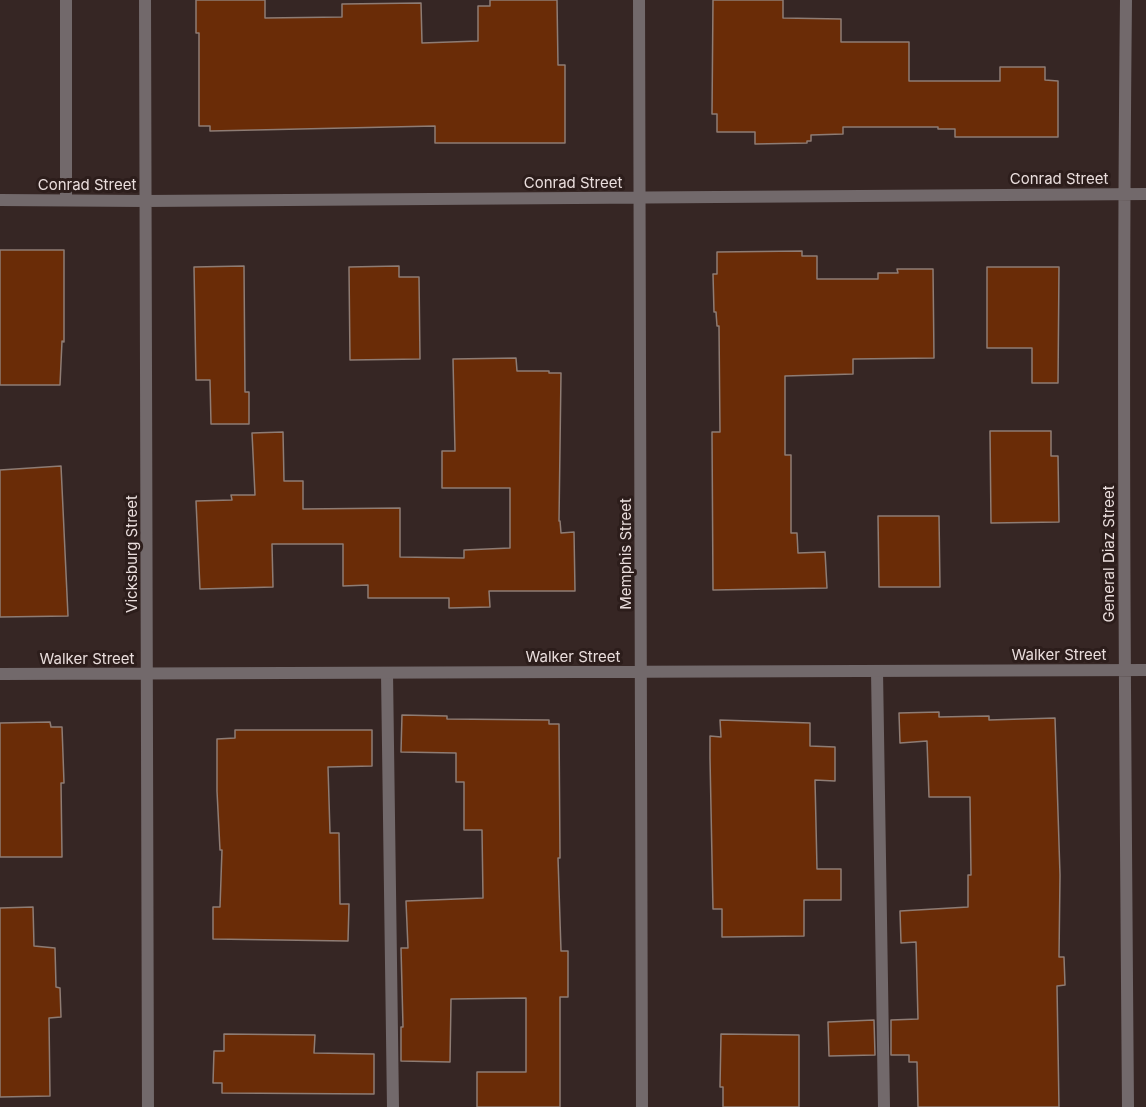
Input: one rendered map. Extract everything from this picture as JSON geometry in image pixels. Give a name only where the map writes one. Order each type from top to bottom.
[{"type":"street","points":[[66,0],[66,200]]},
{"type":"street","name":"Vicksburg Street","points":[[145,0],[148,1107]]},
{"type":"street","name":"Memphis Street","points":[[639,0],[642,1107]]},
{"type":"street","name":"General Diaz Street","points":[[1126,0],[1124,670],[1128,1107]]},
{"type":"street","name":"Conrad Street","points":[[0,200],[1146,194]]},
{"type":"street","name":"Walker Street","points":[[0,674],[1146,670]]},
{"type":"street","points":[[877,671],[884,1107]]},
{"type":"street","points":[[387,673],[393,1107]]},
{"type":"building","points":[[196,0],[265,0],[265,18],[342,17],[342,4],[421,3],[422,43],[478,41],[478,6],[490,6],[490,0],[557,0],[558,65],[565,65],[565,143],[435,143],[435,126],[210,131],[210,126],[199,126],[199,33],[196,33]]},
{"type":"building","points":[[713,0],[783,0],[783,18],[841,19],[841,42],[909,42],[909,81],[1000,81],[1000,67],[1045,67],[1045,80],[1058,81],[1058,137],[955,137],[955,129],[938,129],[938,127],[843,127],[843,134],[811,135],[811,141],[807,143],[755,144],[755,132],[717,132],[717,114],[712,114]]},
{"type":"building","points":[[0,250],[64,250],[64,342],[62,341],[60,385],[0,385]]},
{"type":"building","points":[[802,251],[802,256],[817,256],[817,279],[878,279],[878,273],[898,273],[897,269],[933,269],[934,358],[853,359],[853,374],[785,376],[785,455],[791,455],[791,533],[797,533],[798,553],[825,552],[827,588],[713,590],[712,432],[720,432],[719,326],[717,326],[716,312],[714,312],[713,274],[717,274],[717,252]]},
{"type":"building","points":[[244,266],[245,392],[249,392],[249,424],[211,424],[210,380],[196,380],[194,267]]},
{"type":"building","points":[[399,266],[399,277],[419,277],[420,359],[350,360],[349,267]]},
{"type":"building","points":[[987,267],[1059,267],[1058,383],[1032,383],[1032,348],[987,348]]},
{"type":"building","points":[[516,358],[517,371],[561,373],[559,521],[561,533],[574,532],[575,591],[489,591],[490,607],[449,608],[449,598],[368,598],[368,585],[343,586],[343,544],[272,544],[273,587],[200,589],[196,501],[232,500],[231,495],[255,495],[252,433],[283,432],[284,481],[303,481],[303,509],[400,508],[400,557],[464,558],[464,550],[510,548],[510,488],[442,488],[442,451],[455,451],[453,359]]},
{"type":"building","points":[[990,431],[1051,431],[1051,456],[1058,456],[1059,522],[991,523]]},
{"type":"building","points":[[61,466],[68,616],[0,617],[0,470]]},
{"type":"building","points":[[878,516],[939,516],[940,587],[879,587]]},
{"type":"building","points":[[939,712],[939,717],[989,716],[989,720],[1055,718],[1060,875],[1059,957],[1064,957],[1065,985],[1057,986],[1059,1107],[918,1107],[917,1062],[909,1062],[909,1055],[891,1055],[891,1020],[918,1019],[916,942],[901,943],[900,911],[968,907],[968,875],[971,875],[970,797],[929,797],[927,741],[900,743],[899,713]]},
{"type":"building","points":[[402,715],[447,716],[447,719],[549,720],[549,724],[559,724],[560,858],[558,858],[561,951],[568,951],[568,997],[560,997],[560,1107],[477,1107],[477,1072],[526,1072],[526,998],[451,999],[450,1062],[401,1061],[401,1027],[403,1027],[401,948],[408,948],[406,901],[483,898],[482,830],[464,830],[464,782],[456,782],[456,753],[401,752]]},
{"type":"building","points":[[720,720],[810,723],[810,746],[835,747],[835,781],[815,780],[817,869],[841,869],[841,900],[804,900],[804,936],[722,937],[722,909],[713,909],[710,758],[710,736],[721,737]]},
{"type":"building","points":[[50,722],[51,727],[62,727],[64,783],[61,783],[62,857],[0,857],[0,723]]},
{"type":"building","points":[[235,730],[372,730],[372,766],[328,767],[330,833],[339,833],[340,904],[349,904],[348,941],[213,939],[213,907],[220,907],[222,850],[220,850],[217,791],[217,739],[235,738]]},
{"type":"building","points":[[33,907],[34,946],[55,948],[56,987],[60,988],[61,1017],[49,1018],[50,1096],[0,1097],[0,908]]},
{"type":"building","points":[[874,1020],[875,1055],[829,1056],[828,1022]]},
{"type":"building","points":[[224,1034],[315,1035],[314,1053],[374,1054],[374,1094],[222,1093],[222,1083],[213,1083],[214,1051],[224,1051]]},
{"type":"building","points":[[721,1034],[799,1035],[799,1107],[723,1107],[723,1087],[720,1087]]}]
